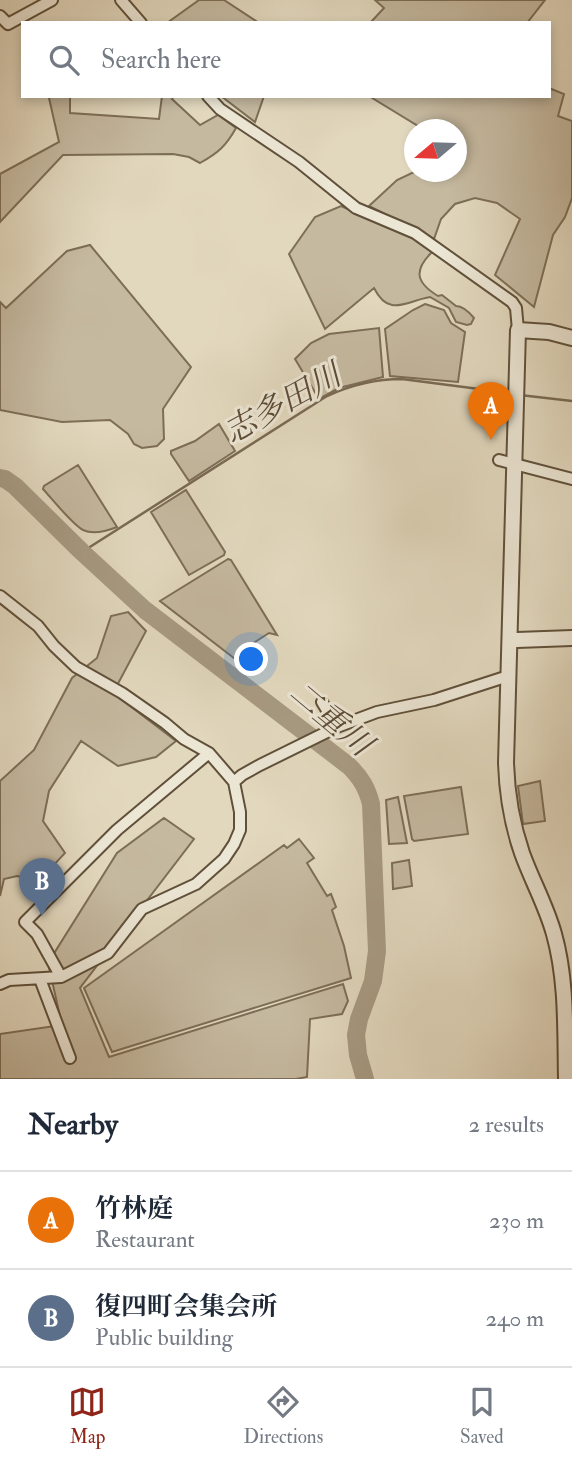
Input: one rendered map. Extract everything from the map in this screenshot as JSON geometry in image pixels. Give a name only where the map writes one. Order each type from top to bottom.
[{"type":"street","points":[[0,16],[8,24],[52,0]]},
{"type":"street","points":[[121,0],[139,21]]},
{"type":"street","points":[[210,98],[220,109],[299,162],[356,208],[415,233],[512,302],[516,308],[518,331],[513,640],[506,763],[514,828],[558,948],[564,1006],[566,1079]]},
{"type":"street","points":[[518,331],[549,332],[572,338]]},
{"type":"street","points":[[499,460],[572,479]]},
{"type":"street","points":[[0,596],[38,626],[76,667],[122,693],[184,739],[209,753],[234,782],[240,812],[240,830],[224,859],[196,884],[142,909],[108,953],[61,977],[9,980],[0,984]]},
{"type":"street","points":[[513,640],[572,638]]},
{"type":"street","points":[[234,782],[251,770],[337,727],[377,712],[434,700],[509,678]]},
{"type":"street","points":[[322,702],[337,727]]},
{"type":"street","points":[[61,977],[37,934],[25,922],[117,830],[209,753]]},
{"type":"street","points":[[40,979],[70,1058]]},
{"type":"shaded area","points":[[199,0],[224,0],[256,21],[170,21]]},
{"type":"shaded area","points":[[375,0],[545,0],[529,21],[372,21],[384,8]]},
{"type":"shaded area","points":[[551,89],[564,94],[558,116],[572,121],[572,198],[565,217],[553,235],[534,307],[495,275],[520,219],[497,203],[475,198],[455,204],[441,219],[434,239],[369,206],[404,177],[404,182],[467,182],[467,119],[407,119],[372,98],[551,98]]},
{"type":"shaded area","points":[[49,98],[70,98],[70,113],[159,119],[162,98],[173,98],[200,125],[218,115],[236,128],[221,148],[200,163],[189,157],[173,154],[63,155],[0,222],[0,174],[59,142]]},
{"type":"shaded area","points":[[224,98],[263,98],[255,122]]},
{"type":"shaded area","points":[[341,206],[417,240],[432,252],[422,264],[421,281],[430,291],[438,296],[442,295],[468,312],[474,318],[471,324],[456,322],[449,308],[430,297],[392,305],[386,303],[374,288],[325,329],[289,254],[315,217]]},
{"type":"shaded area","points":[[90,245],[191,367],[163,409],[164,439],[157,446],[142,448],[134,444],[128,434],[110,420],[62,422],[0,410],[0,302],[6,308],[67,251]]},
{"type":"shaded area","points":[[425,304],[444,310],[451,323],[465,332],[458,382],[390,376],[385,329]]},
{"type":"shaded area","points":[[379,328],[383,377],[339,388],[319,399],[295,359],[311,343],[329,334]]},
{"type":"shaded area","points":[[219,424],[235,451],[189,481],[171,451],[195,441]]},
{"type":"shaded area","points":[[78,465],[117,527],[96,532],[83,530],[43,489]]},
{"type":"shaded area","points":[[186,490],[225,552],[189,575],[151,512]]},
{"type":"shaded area","points":[[228,559],[277,635],[269,633],[241,651],[239,662],[160,601]]},
{"type":"shaded area","points":[[128,612],[146,631],[113,693],[176,741],[156,757],[118,766],[81,741],[49,791],[43,821],[65,853],[39,881],[17,876],[4,879],[0,896],[0,781],[34,750],[72,678],[97,658],[111,616]]},
{"type":"shaded area","points":[[540,781],[545,821],[523,824],[518,786]]},
{"type":"shaded area","points":[[461,787],[468,834],[414,841],[404,796]]},
{"type":"shaded area","points":[[398,797],[407,843],[389,844],[386,800]]},
{"type":"shaded area","points":[[164,818],[194,839],[80,988],[109,1057],[343,984],[348,1001],[342,1014],[310,1019],[307,1077],[0,1079],[0,1034],[62,1025],[48,963],[117,853]]},
{"type":"shaded area","points":[[299,839],[314,858],[307,863],[327,896],[331,894],[336,907],[332,910],[351,978],[112,1052],[84,988],[284,845],[287,848]]},
{"type":"shaded area","points":[[409,860],[412,886],[393,889],[392,863]]},
{"type":"waterway","name":"志多田川","points":[[82,552],[327,396],[345,389],[373,381],[402,379],[510,393]]},
{"type":"waterway","name":"志多田川","points":[[520,395],[572,401]]},
{"type":"waterway","name":"二重川","points":[[0,478],[15,486],[145,610],[349,766],[363,784],[371,804],[377,951],[373,981],[356,1035],[365,1079]]},
{"type":"place","name":"竹林庭","points":[[491,440]]},
{"type":"place","name":"復四町会集会所","points":[[42,916]]}]
